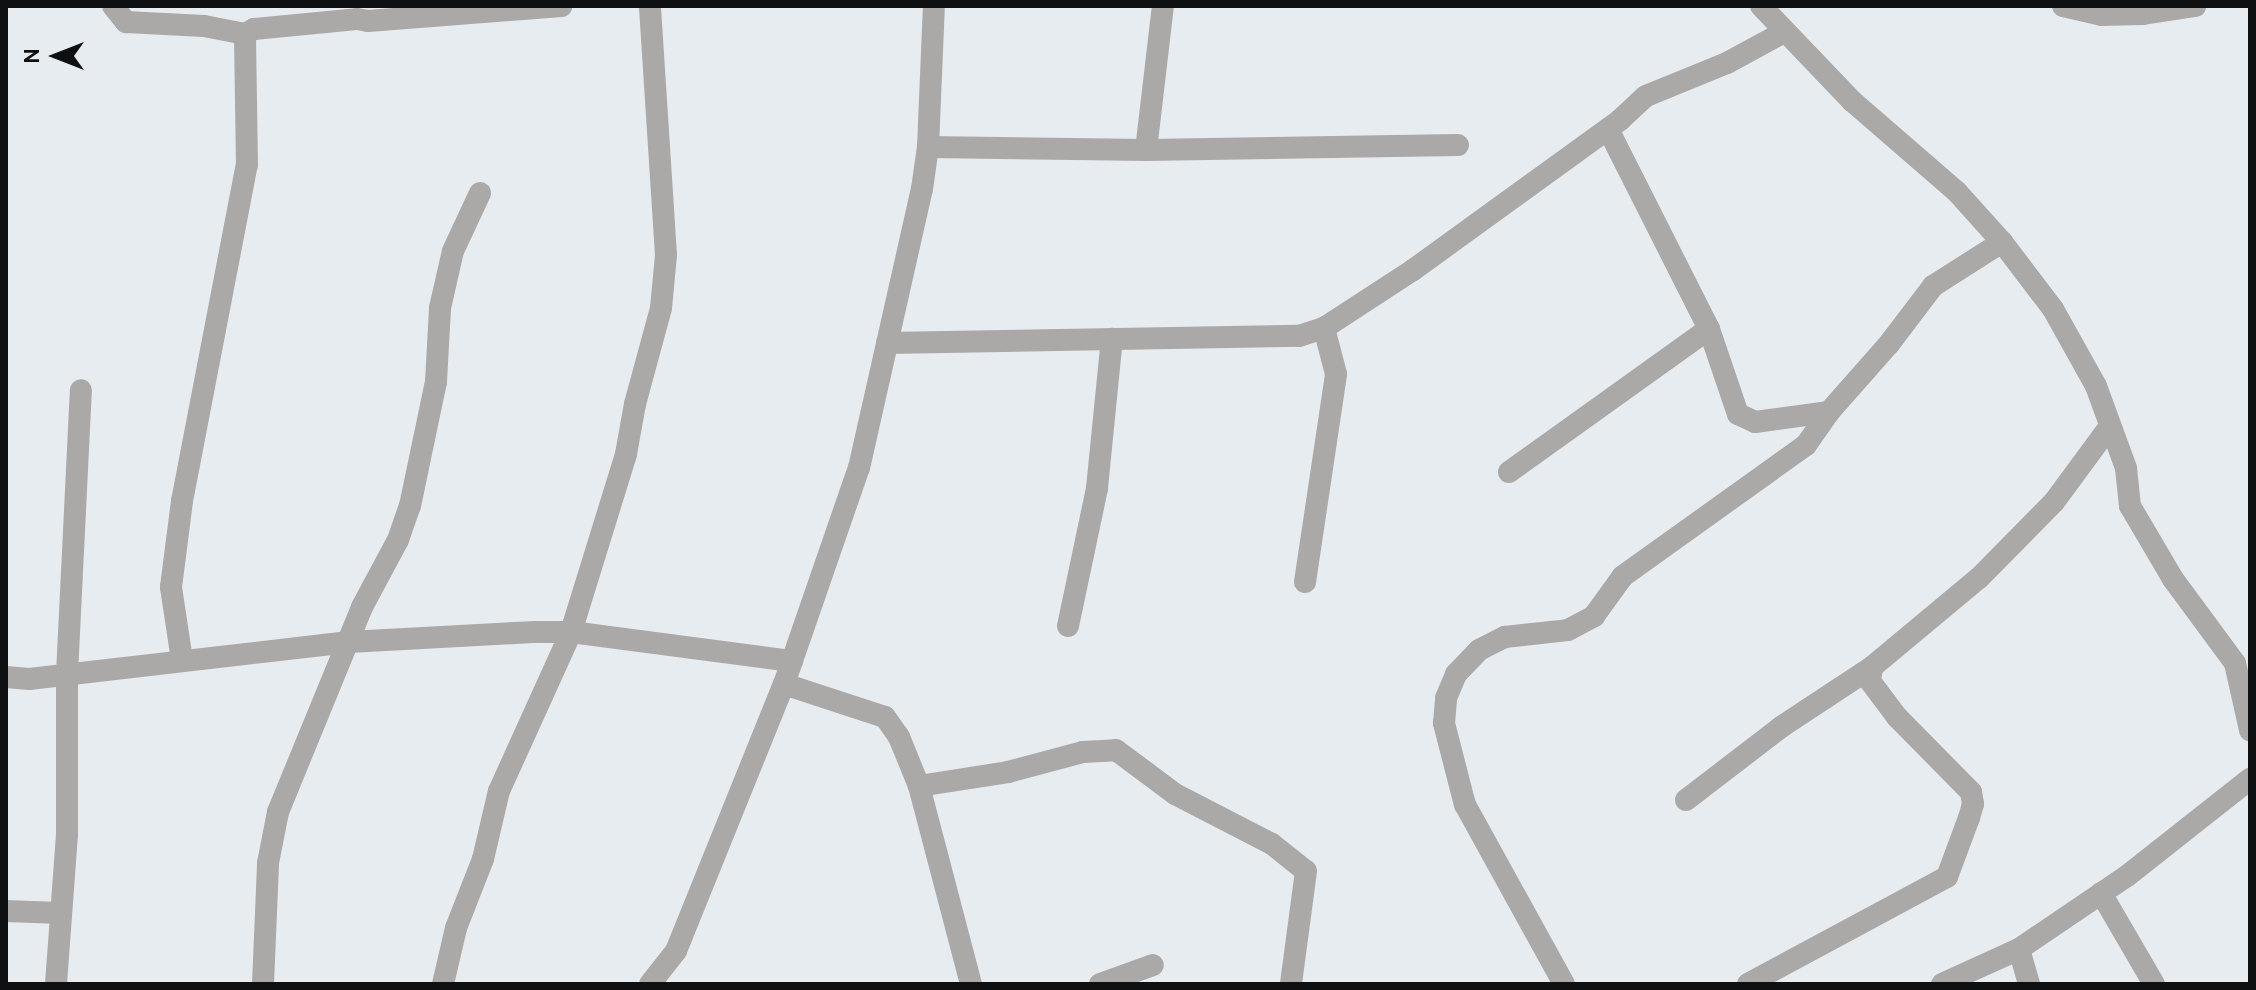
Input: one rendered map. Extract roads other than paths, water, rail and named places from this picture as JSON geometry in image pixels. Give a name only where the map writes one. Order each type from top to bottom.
[{"type":"street","points":[[113,6],[126,22],[204,26],[245,34],[254,29],[355,12],[368,21],[561,6]]},
{"type":"street","points":[[443,984],[456,928],[483,859],[499,791],[571,632],[626,454],[661,308],[666,255],[650,6]]},
{"type":"street","points":[[650,984],[676,951],[784,684],[859,468],[928,147],[934,6]]},
{"type":"street","points":[[1146,150],[1163,6]]},
{"type":"street","points":[[1761,6],[1852,101],[1957,192],[2002,242],[2053,309],[2096,386],[2126,468],[2130,506],[2173,579],[2242,662],[2250,730]]},
{"type":"street","points":[[2063,6],[2101,15],[2143,14],[2195,6]]},
{"type":"street","points":[[887,343],[1299,336],[1324,328],[1413,270],[1608,129],[1646,96],[1727,63],[1784,32]]},
{"type":"street","points":[[182,660],[171,587],[182,501],[247,165],[245,34]]},
{"type":"street","points":[[1608,129],[1709,329],[1738,414],[1755,422],[1829,412]]},
{"type":"street","points":[[928,147],[1146,150],[1458,145]]},
{"type":"street","points":[[263,984],[270,842],[296,765],[362,607],[398,540],[410,506],[436,382],[440,308],[453,251],[480,193]]},
{"type":"street","points":[[1564,984],[1465,805],[1444,723],[1446,698],[1456,674],[1479,650],[1505,637],[1568,630],[1594,616],[1623,576],[1806,445],[1829,412],[1889,344],[1933,286],[2002,242]]},
{"type":"street","points":[[1305,582],[1336,374],[1324,328]]},
{"type":"street","points":[[1509,472],[1709,329]]},
{"type":"street","points":[[1068,626],[1097,488],[1112,339]]},
{"type":"street","points":[[56,984],[67,835],[67,674],[81,390]]},
{"type":"street","points":[[1686,800],[1781,727],[1872,667],[1979,578],[2054,502],[2110,426]]},
{"type":"street","points":[[6,677],[67,674],[349,642],[571,632],[792,661]]},
{"type":"street","points":[[1748,984],[1929,889],[1947,877],[1958,851],[1973,804],[1971,792],[1897,717],[1870,681],[1872,667]]},
{"type":"street","points":[[784,684],[885,717],[899,737],[919,786],[971,984]]},
{"type":"street","points":[[919,786],[1008,772],[1083,752],[1116,750],[1175,794],[1272,844],[1306,871],[1291,984]]},
{"type":"street","points":[[1942,984],[2019,949],[2203,819],[2250,779]]},
{"type":"street","points":[[2101,893],[2154,984]]},
{"type":"street","points":[[6,911],[60,913]]},
{"type":"street","points":[[2019,949],[2029,984]]},
{"type":"street","points":[[1100,984],[1153,965]]}]
